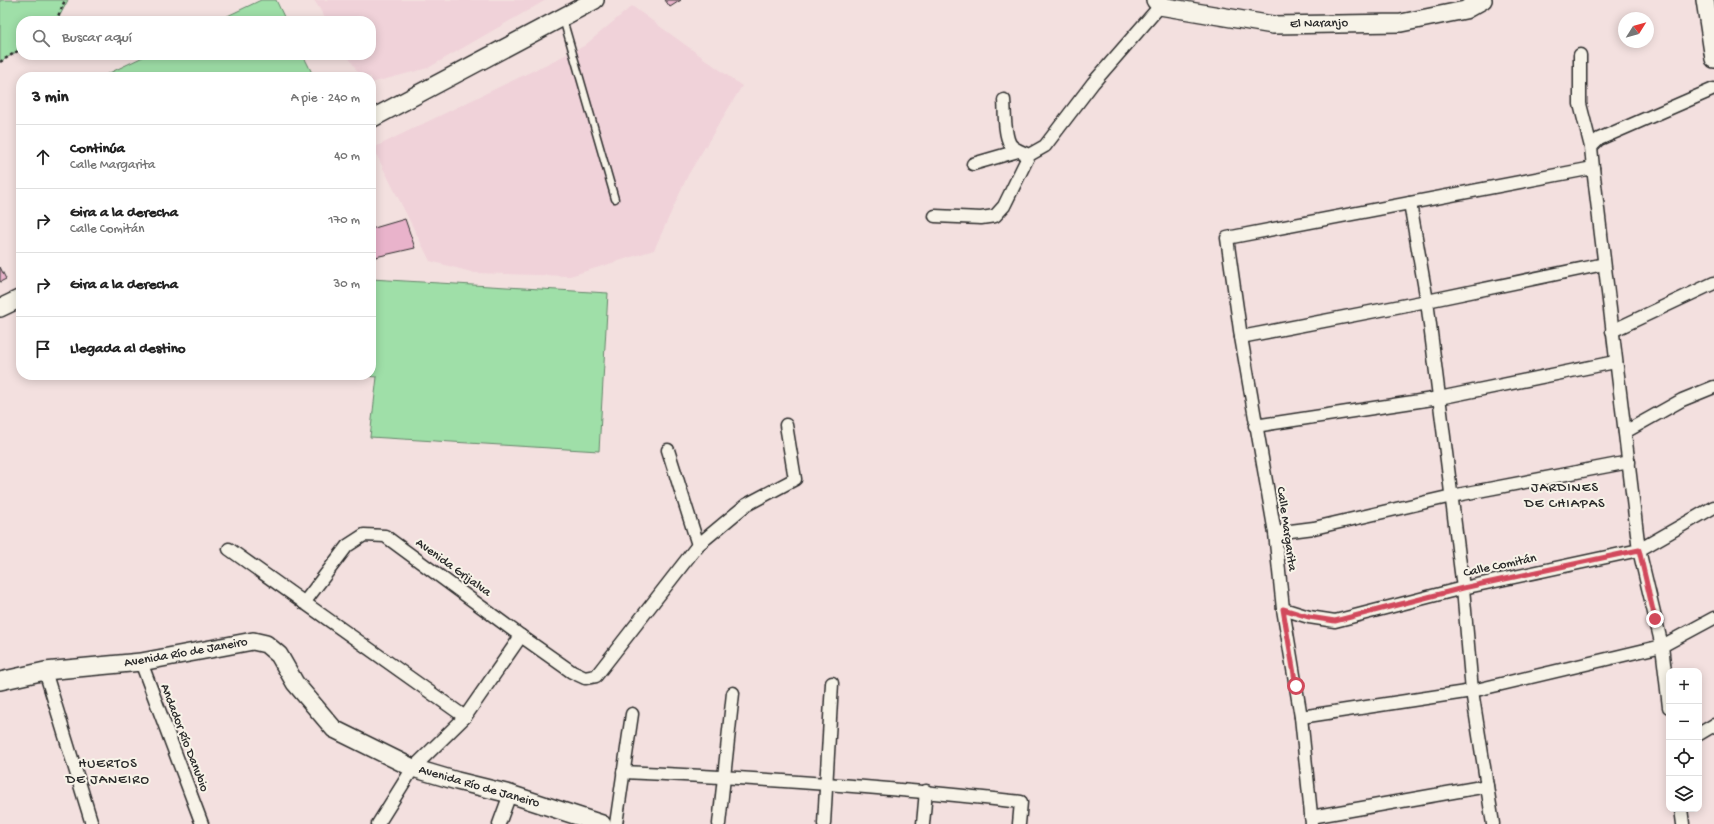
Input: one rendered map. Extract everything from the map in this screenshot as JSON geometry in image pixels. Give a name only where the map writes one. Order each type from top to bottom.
[{"type":"street","name":"El Naranjo","points":[[1158,3],[1273,25],[1401,22],[1464,10],[1483,0]]},
{"type":"street","points":[[1705,0],[1714,60]]},
{"type":"street","points":[[376,116],[562,19],[591,1]]},
{"type":"street","points":[[973,164],[1024,153],[1045,146],[1093,83],[1158,3]]},
{"type":"street","points":[[1580,55],[1580,104],[1591,147],[1594,168],[1615,362],[1629,462],[1639,550],[1662,646],[1669,704]]},
{"type":"street","points":[[1591,147],[1599,140],[1714,89]]},
{"type":"street","points":[[1004,100],[1008,136],[1011,144],[1024,153]]},
{"type":"street","points":[[935,216],[981,218],[995,216],[1004,206],[1024,153]]},
{"type":"street","points":[[1493,824],[1472,691],[1463,588],[1427,301],[1410,203],[1594,168]]},
{"type":"street","name":"Calle Margarita","points":[[1312,820],[1301,717],[1283,609],[1274,534],[1241,337],[1227,238],[1410,203]]},
{"type":"street","points":[[1241,337],[1427,301],[1604,264]]},
{"type":"street","points":[[1612,331],[1714,283]]},
{"type":"street","points":[[0,308],[16,300]]},
{"type":"street","points":[[1256,426],[1439,398],[1615,362]]},
{"type":"street","points":[[1625,432],[1682,400],[1714,387]]},
{"type":"street","name":"Avenida Grijalva","points":[[304,602],[347,546],[364,535],[385,536],[572,672],[585,678],[596,676],[698,545],[746,505],[795,478],[786,425]]},
{"type":"street","points":[[668,450],[698,545]]},
{"type":"street","points":[[1274,534],[1314,528],[1452,496],[1629,462]]},
{"type":"street","name":"Calle Comitán","points":[[1283,609],[1309,617],[1335,621],[1463,588],[1639,550],[1714,507]]},
{"type":"street","points":[[229,549],[465,717]]},
{"type":"street","points":[[1301,717],[1472,691],[1662,646],[1714,618]]},
{"type":"street","points":[[378,824],[413,768],[465,717],[521,636]]},
{"type":"street","name":"Avenida Río de Janeiro","points":[[0,681],[45,671],[141,662],[253,641],[266,644],[279,655],[296,683],[334,729],[413,768],[510,794],[602,824]]},
{"type":"street","name":"Andador Río Danubio","points":[[141,662],[202,824]]},
{"type":"street","points":[[45,671],[92,824]]},
{"type":"street","points":[[824,824],[832,683]]},
{"type":"street","points":[[719,824],[733,693]]},
{"type":"street","points":[[616,824],[632,714]]},
{"type":"street","points":[[1702,732],[1714,725]]},
{"type":"street","points":[[623,772],[724,777],[926,791],[1021,802],[1019,824]]},
{"type":"street","points":[[1312,820],[1487,786]]},
{"type":"street","points":[[923,824],[926,791]]},
{"type":"street","points":[[499,824],[510,794]]},
{"type":"street","points":[[1681,812],[1683,824]]},
{"type":"lane","points":[[562,19],[615,199]]},
{"type":"path","points":[[58,16],[65,0]]},
{"type":"path","points":[[0,62],[16,52]]},
{"type":"shaded area","points":[[314,0],[546,0],[428,68],[376,82],[376,72],[358,72],[350,60],[376,60],[376,16],[324,16]]},
{"type":"shaded area","points":[[632,6],[742,86],[688,175],[654,250],[570,276],[475,273],[430,261],[376,154],[376,147],[584,46]]},
{"type":"green space","points":[[0,0],[68,0],[60,16],[16,16],[16,52],[0,62]]},
{"type":"green space","points":[[261,0],[276,0],[284,16],[227,16]]},
{"type":"green space","points":[[137,60],[306,60],[312,72],[111,72]]},
{"type":"green space","points":[[376,279],[608,293],[599,451],[370,437],[377,377]]},
{"type":"building","points":[[665,0],[681,0],[670,7]]},
{"type":"building","points":[[405,219],[415,248],[376,257],[376,228]]},
{"type":"building","points":[[0,267],[6,279],[0,282]]},
{"type":"district","name":"JARDINES DE CHIAPAS","points":[[1565,496]]},
{"type":"district","name":"HUERTOS DE JANEIRO","points":[[108,772]]},
{"type":"route","points":[[1296,686],[1283,609],[1309,617],[1335,621],[1463,588],[1639,550],[1655,619]]}]
